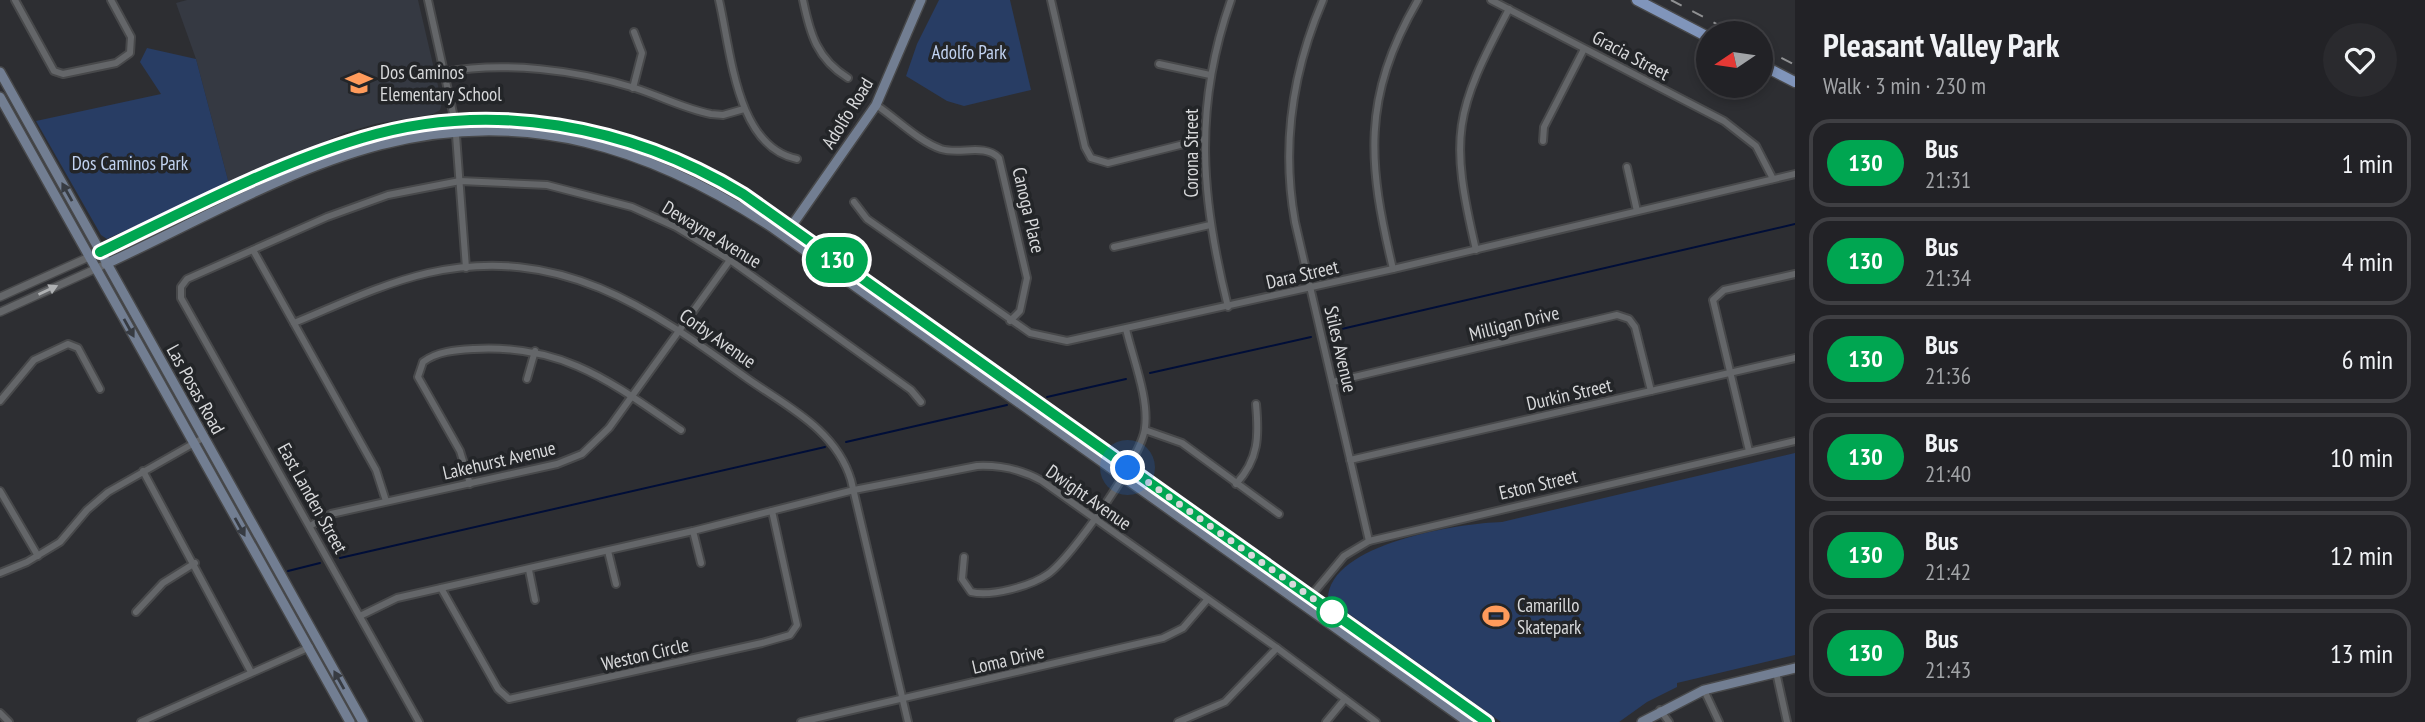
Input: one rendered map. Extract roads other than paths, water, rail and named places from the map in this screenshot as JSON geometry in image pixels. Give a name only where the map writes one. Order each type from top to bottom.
[{"type":"main road","name":"Adolfo Road","points":[[788,231],[876,105],[921,0]]},
{"type":"main road","points":[[1637,0],[1696,31]]},
{"type":"main road","points":[[1773,71],[1795,82]]},
{"type":"main road","name":"Las Posas Road","points":[[0,72],[362,722]]},
{"type":"main road","name":"Las Posas Road","points":[[0,97],[350,722]]},
{"type":"main road","points":[[7,109],[14,108],[42,158],[52,165]]},
{"type":"main road","points":[[106,264],[327,163],[379,145],[455,127]]},
{"type":"main road","points":[[100,252],[330,149],[379,134],[455,127],[594,143],[626,152],[698,182],[788,231],[1468,722]]},
{"type":"main road","points":[[1125,472],[1310,597],[1487,722]]},
{"type":"main road","points":[[1304,606],[1310,597]]},
{"type":"main road","points":[[1642,722],[1660,710],[1704,690],[1795,668]]},
{"type":"street","points":[[15,0],[54,71],[63,74],[116,63],[130,53],[131,37],[111,0]]},
{"type":"street","points":[[428,0],[455,127],[466,268]]},
{"type":"street","points":[[719,0],[744,109],[763,140],[776,153],[797,159]]},
{"type":"street","points":[[803,0],[818,50],[828,63],[848,78]]},
{"type":"street","points":[[1051,0],[1084,147],[1097,162],[1108,163],[1203,139]]},
{"type":"street","name":"Corona Street","points":[[1228,307],[1210,225],[1203,139],[1210,75],[1231,0]]},
{"type":"street","name":"Stiles Avenue","points":[[1323,0],[1296,77],[1287,148],[1292,209],[1369,541]]},
{"type":"street","points":[[1394,269],[1375,188],[1374,131],[1388,62],[1418,0]]},
{"type":"street","name":"Gracia Street","points":[[1491,0],[1741,132],[1760,151],[1773,179]]},
{"type":"street","points":[[1476,250],[1461,186],[1461,120],[1472,81],[1509,9]]},
{"type":"street","points":[[633,88],[642,52],[634,32]]},
{"type":"street","points":[[1543,141],[1544,127],[1584,49]]},
{"type":"street","points":[[1159,64],[1210,75]]},
{"type":"street","points":[[444,72],[480,68],[529,69],[633,88],[711,114],[723,115],[744,109]]},
{"type":"street","name":"Canoga Place","points":[[876,105],[936,147],[956,152],[989,150],[1001,161],[1027,278],[1020,311],[1010,321]]},
{"type":"street","points":[[1627,167],[1637,211]]},
{"type":"street","name":"Dara Street","points":[[854,202],[867,219],[1010,321],[1030,333],[1059,341],[1083,340],[1795,174]]},
{"type":"street","name":"Dewayne Avenue","points":[[180,290],[192,276],[369,201],[460,181],[547,186],[615,202],[665,221],[730,260],[911,390],[921,402]]},
{"type":"street","points":[[1114,247],[1210,225]]},
{"type":"street","points":[[253,250],[376,470],[386,501]]},
{"type":"street","points":[[0,297],[100,252]]},
{"type":"street","name":"Lakehurst Avenue","points":[[310,526],[331,514],[557,464],[582,454],[599,440],[632,397],[730,260]]},
{"type":"street","points":[[0,312],[106,264]]},
{"type":"street","name":"Corby Avenue","points":[[294,323],[384,286],[430,273],[466,268],[514,268],[578,279],[624,296],[680,330],[819,429],[840,451],[854,490],[908,722]]},
{"type":"street","points":[[1749,451],[1713,304],[1715,295],[1724,290],[1795,274]]},
{"type":"street","name":"East Landen Street","points":[[180,290],[181,299],[419,722]]},
{"type":"street","name":"Milligan Drive","points":[[1333,382],[1617,315],[1629,319],[1635,327],[1651,391]]},
{"type":"street","points":[[964,557],[962,579],[971,592],[987,592],[1032,582],[1055,569],[1093,519],[1141,447],[1145,430],[1142,396],[1126,329]]},
{"type":"street","points":[[0,401],[34,360],[68,344],[78,348],[100,388]]},
{"type":"street","points":[[470,484],[460,451],[419,383],[421,365],[435,355],[467,349],[535,351],[588,369],[681,430]]},
{"type":"street","points":[[527,379],[535,351]]},
{"type":"street","name":"Durkin Street","points":[[1350,460],[1795,358]]},
{"type":"street","points":[[1236,484],[1250,467],[1257,447],[1256,404]]},
{"type":"street","points":[[1145,430],[1182,443],[1279,514]]},
{"type":"street","points":[[0,573],[38,556],[66,537],[100,497],[203,438]]},
{"type":"street","name":"Eston Street","points":[[1310,597],[1345,556],[1369,541],[1795,441]]},
{"type":"street","name":"Dwight Avenue","points":[[360,616],[391,601],[441,588],[693,531],[854,490],[977,466],[996,466],[1031,475],[1277,648],[1376,722]]},
{"type":"street","points":[[143,471],[195,563],[251,672]]},
{"type":"street","points":[[0,491],[38,556]]},
{"type":"street","name":"Weston Circle","points":[[441,588],[498,689],[509,699],[762,643],[790,635],[797,625],[772,511]]},
{"type":"street","points":[[693,531],[701,563]]},
{"type":"street","points":[[608,551],[615,584]]},
{"type":"street","points":[[136,612],[154,590],[195,563]]},
{"type":"street","points":[[528,570],[536,600]]},
{"type":"street","name":"Loma Drive","points":[[801,722],[1163,638],[1183,628],[1207,600]]},
{"type":"street","points":[[141,722],[318,643]]},
{"type":"street","points":[[1178,722],[1225,702],[1277,648]]},
{"type":"street","points":[[1776,672],[1787,722]]},
{"type":"street","points":[[1704,690],[1719,722]]},
{"type":"street","points":[[1326,722],[1345,699]]},
{"type":"street","points":[[1660,710],[1669,722]]},
{"type":"street","points":[[0,713],[9,722]]},
{"type":"waterway","points":[[1333,331],[1795,224]]},
{"type":"waterway","points":[[1150,373],[1311,337]]},
{"type":"waterway","points":[[1047,397],[1126,379]]},
{"type":"waterway","points":[[846,442],[1007,405]]},
{"type":"waterway","points":[[340,558],[825,447]]},
{"type":"waterway","points":[[288,571],[320,563]]},
{"type":"railway","points":[[1671,0],[1711,21]]},
{"type":"railway","points":[[1773,54],[1795,65]]},
{"type":"place","name":"Dos Caminos Elementary School","points":[[359,83]]},
{"type":"place","name":"Camarillo Skatepark","points":[[1496,616]]},
{"type":"park label","name":"Adolfo Park","points":[[969,52]]},
{"type":"park label","name":"Dos Caminos Park","points":[[130,163]]}]
